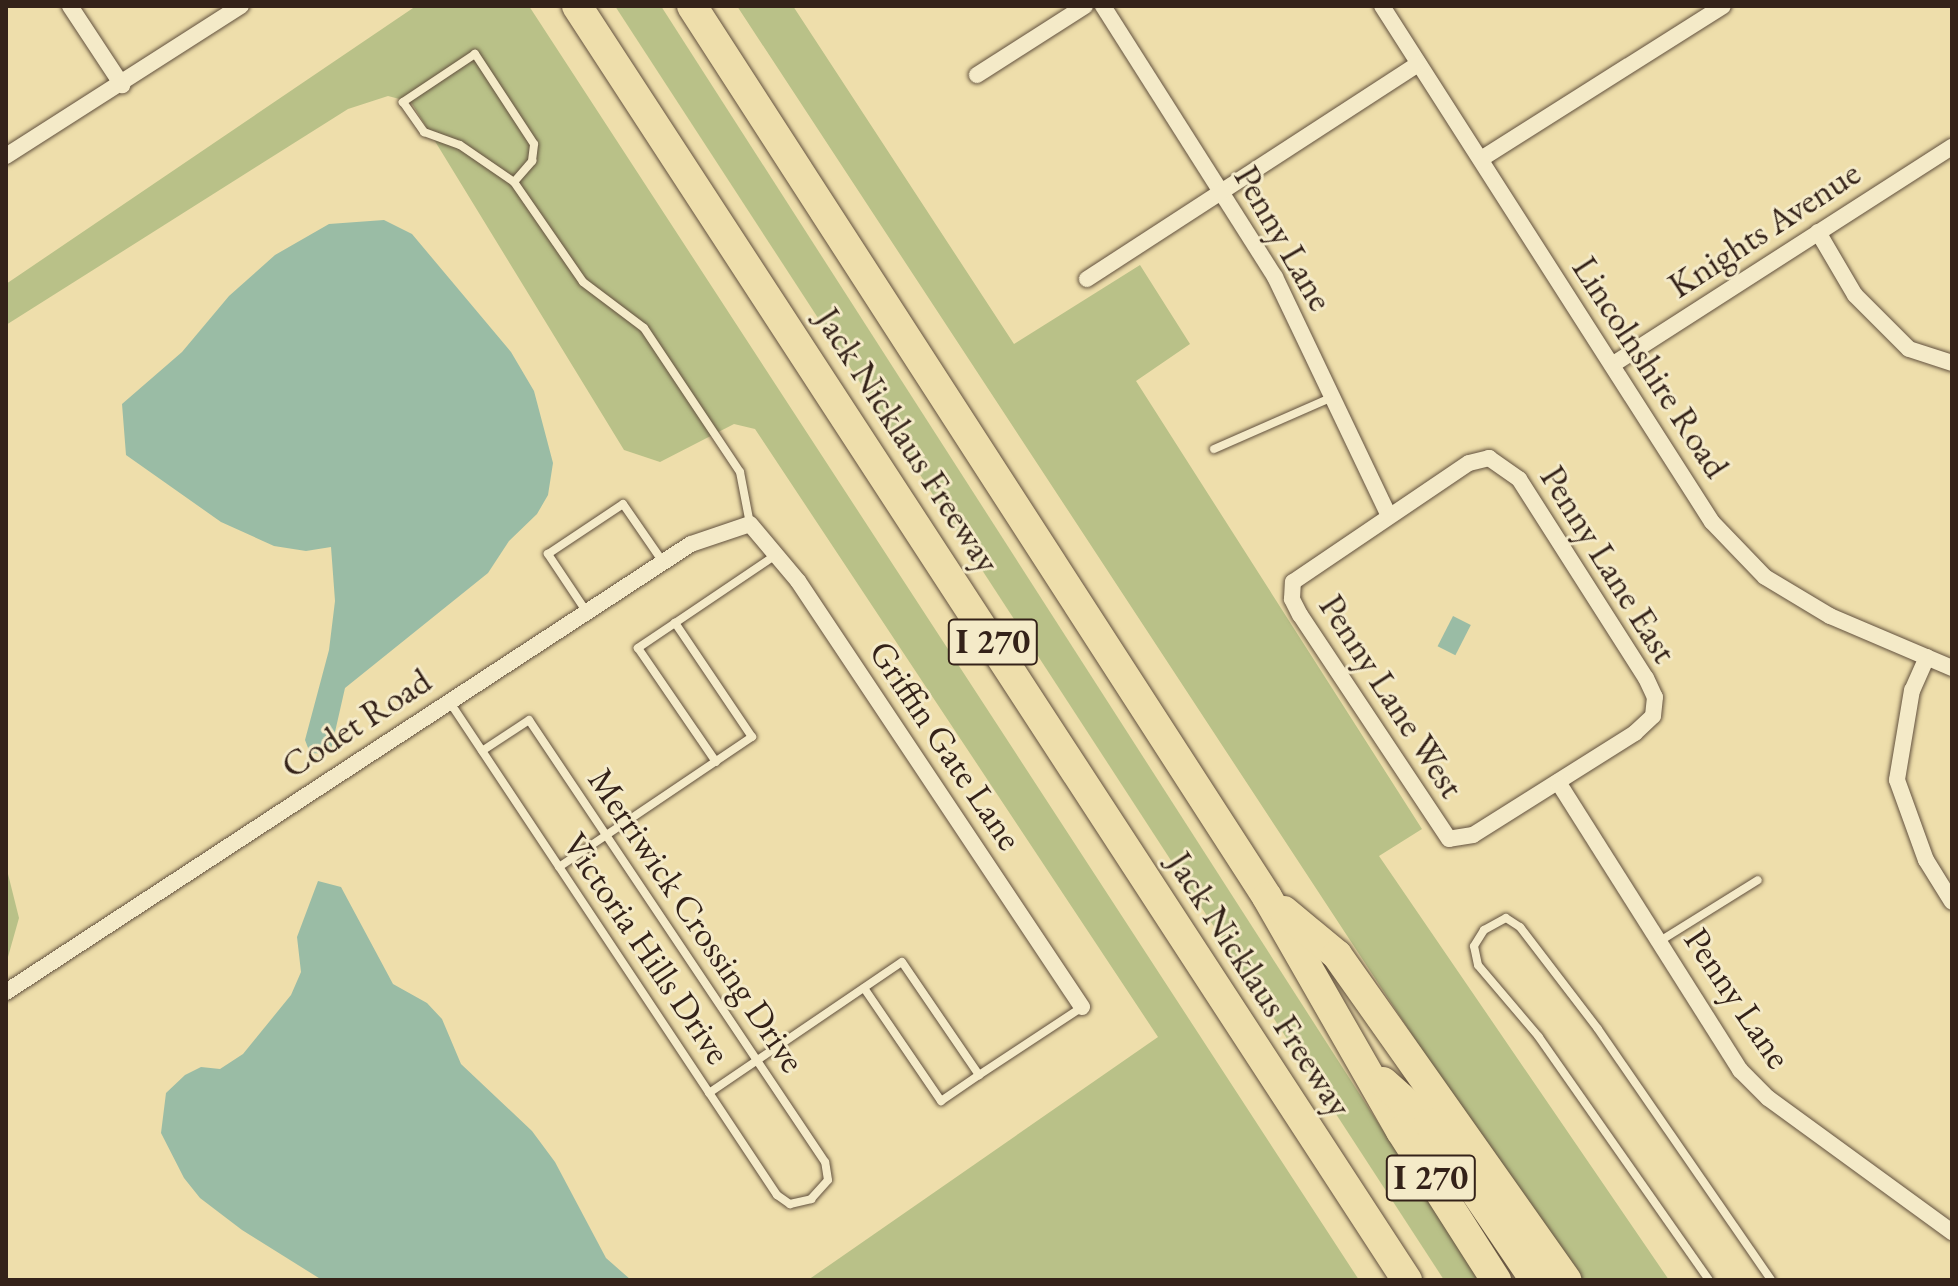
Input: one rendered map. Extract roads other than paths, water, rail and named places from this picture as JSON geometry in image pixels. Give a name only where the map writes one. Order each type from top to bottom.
[{"type":"highway","name":"Jack Nicklaus Freeway","points":[[577,6],[1407,1280]]},
{"type":"highway","name":"Jack Nicklaus Freeway","points":[[692,6],[1267,897],[1372,1073],[1401,1131],[1496,1280]]},
{"type":"highway","points":[[1267,897],[1337,955],[1566,1280]]},
{"type":"highway","points":[[1372,1073],[1429,1123],[1535,1280]]},
{"type":"street","points":[[70,6],[122,85]]},
{"type":"street","points":[[6,156],[122,85],[241,6]]},
{"type":"street","points":[[977,75],[1085,6]]},
{"type":"street","name":"Penny Lane","points":[[1103,6],[1275,277],[1330,398],[1388,514]]},
{"type":"street","name":"Lincolnshire Road","points":[[1382,6],[1712,522],[1765,577],[1830,616],[1952,668]]},
{"type":"street","points":[[1481,159],[1723,6]]},
{"type":"street","points":[[1087,279],[1418,64]]},
{"type":"street","name":"Knights Avenue","points":[[1612,365],[1952,147]]},
{"type":"street","points":[[1818,232],[1855,295],[1909,349],[1952,363]]},
{"type":"street","name":"Penny Lane East","points":[[1388,514],[1469,463],[1489,458],[1514,472],[1549,525],[1655,697],[1653,716],[1558,782]]},
{"type":"street","name":"Penny Lane West","points":[[1388,514],[1293,582],[1292,599],[1300,615],[1449,839],[1473,835],[1558,782]]},
{"type":"street","name":"Griffin Gate Lane","points":[[750,524],[776,554],[1082,1007]]},
{"type":"street","name":"Codet Road","points":[[6,992],[691,544],[750,524]]},
{"type":"street","points":[[1927,657],[1912,690],[1897,780],[1926,860],[1952,902]]},
{"type":"street","name":"Penny Lane","points":[[1558,782],[1740,1070],[1768,1098],[1952,1232]]},
{"type":"lane","points":[[514,182],[532,161],[534,144],[475,54],[403,102],[424,132],[460,145],[514,182],[583,282],[644,328],[740,472],[750,524]]},
{"type":"lane","points":[[1214,449],[1330,398]]},
{"type":"lane","points":[[586,611],[548,554],[623,504],[663,562]]},
{"type":"lane","points":[[716,762],[638,648],[776,554]]},
{"type":"lane","points":[[559,867],[752,737],[675,623]]},
{"type":"lane","name":"Victoria Hills Drive","points":[[449,701],[777,1195],[790,1204],[811,1199]]},
{"type":"lane","name":"Merriwick Crossing Drive","points":[[482,751],[529,720],[825,1162],[828,1180],[811,1199]]},
{"type":"lane","points":[[1660,941],[1758,880]]},
{"type":"lane","points":[[1709,1280],[1539,1037],[1478,965],[1474,946],[1484,930],[1506,918],[1520,927],[1598,1029],[1771,1280]]},
{"type":"lane","points":[[709,1093],[902,962],[979,1075]]},
{"type":"lane","points":[[864,988],[941,1101],[1082,1007]]}]
